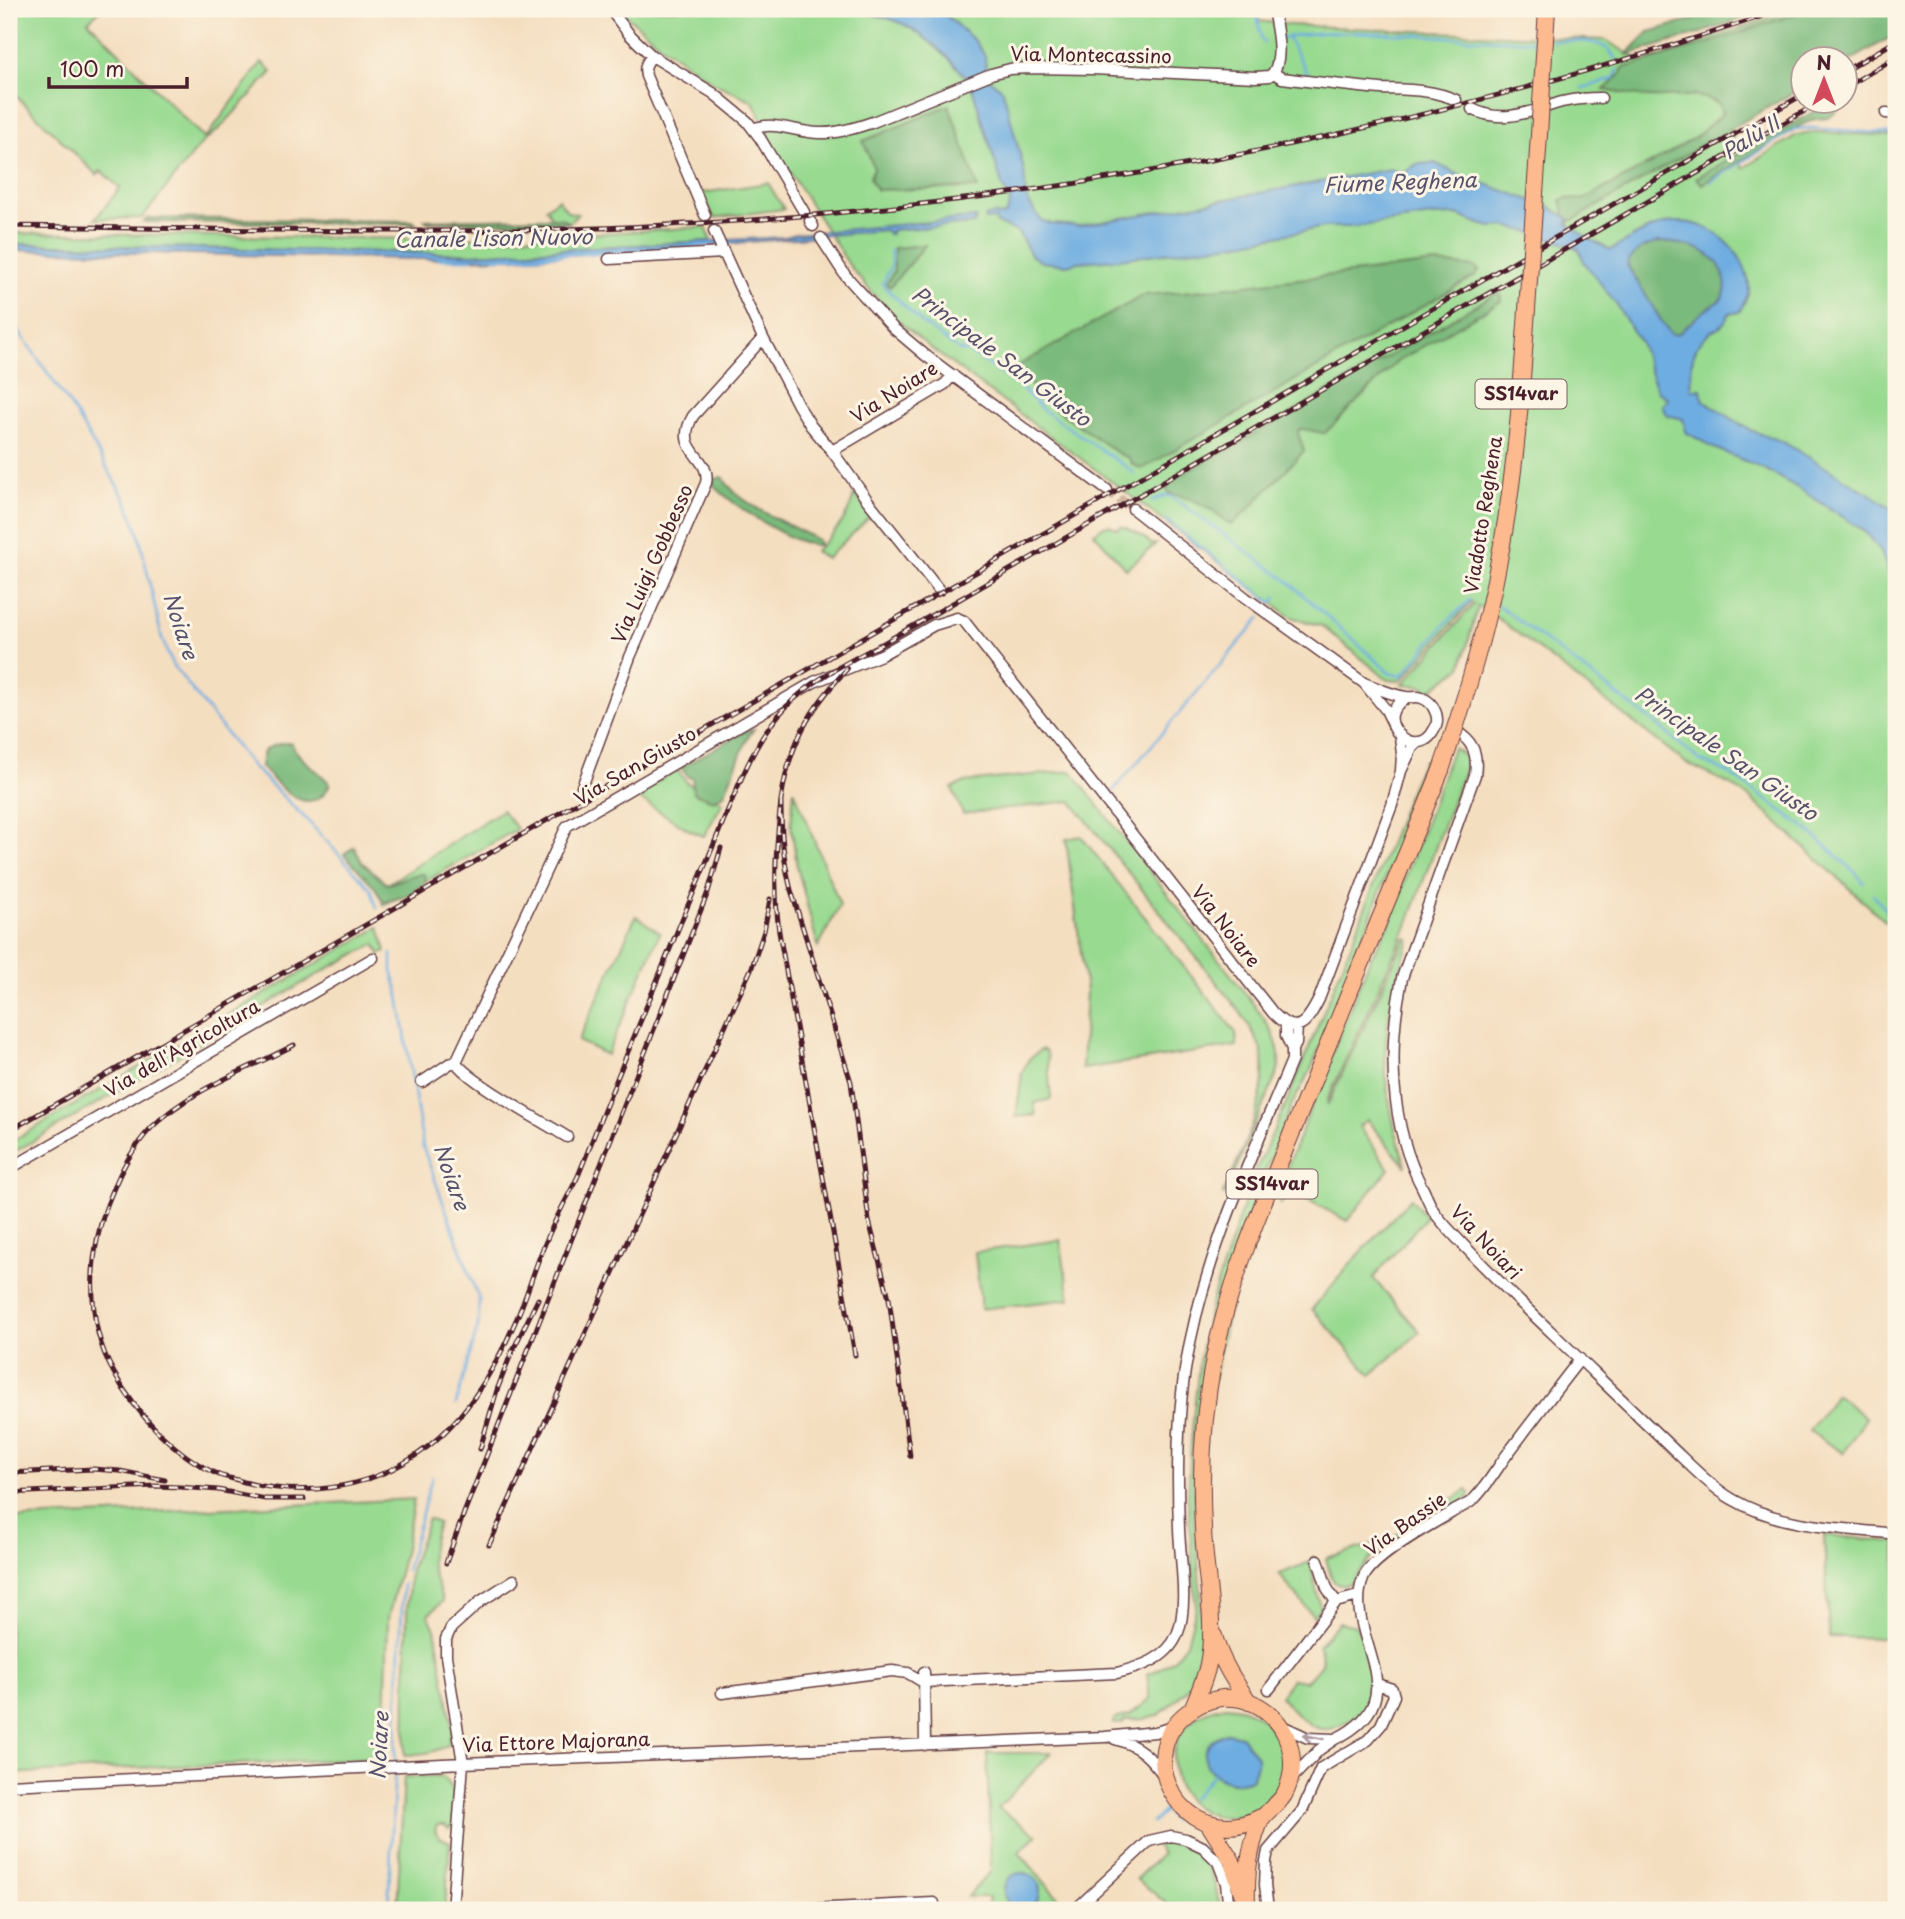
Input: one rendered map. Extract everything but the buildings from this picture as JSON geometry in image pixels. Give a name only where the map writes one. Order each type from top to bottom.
[{"type":"highway","name":"Viadotto Reghena","points":[[1210,1620],[1203,1531],[1202,1455],[1210,1376],[1222,1321],[1272,1182],[1441,770],[1478,652],[1499,559],[1508,507],[1525,347],[1547,9]]},
{"type":"highway","name":"SS14var","points":[[1210,1620],[1224,1664],[1250,1702]]},
{"type":"highway","name":"SS14var","points":[[1192,1709],[1208,1664],[1210,1620]]},
{"type":"highway","name":"SS14var","points":[[1165,1778],[1164,1751],[1174,1727],[1192,1709],[1206,1702],[1236,1699],[1250,1702],[1267,1711],[1280,1725]]},
{"type":"highway","points":[[1165,1778],[1172,1794],[1195,1818],[1221,1826],[1248,1823],[1261,1817],[1280,1801],[1290,1780],[1291,1751],[1280,1725]]},
{"type":"highway","points":[[1247,1910],[1248,1860],[1261,1817]]},
{"type":"highway","points":[[1208,1823],[1232,1861],[1247,1910]]},
{"type":"street","points":[[610,9],[629,34],[652,56],[713,93],[754,129],[809,220]]},
{"type":"street","points":[[1273,9],[1278,57],[1278,66],[1273,73]]},
{"type":"street","points":[[652,56],[646,62],[646,76],[705,215]]},
{"type":"street","name":"Via Montecassino","points":[[754,129],[760,126],[776,126],[821,134],[853,128],[991,74],[1030,68],[1256,77],[1273,73],[1282,78],[1431,92],[1456,100]]},
{"type":"street","points":[[1472,109],[1482,114],[1508,117],[1563,102],[1601,98]]},
{"type":"street","points":[[714,231],[763,338],[811,426],[939,590]]},
{"type":"street","name":"Via Noiare","points":[[821,238],[845,275],[880,315],[925,355],[953,375],[945,384],[832,451]]},
{"type":"street","points":[[609,260],[723,251]]},
{"type":"street","name":"Via Luigi Gobbesso","points":[[582,787],[630,657],[706,483],[706,472],[688,443],[686,430],[694,416],[763,338]]},
{"type":"street","points":[[953,375],[1107,490]]},
{"type":"street","points":[[1133,509],[1247,598],[1364,683],[1386,710],[1400,737],[1418,742]]},
{"type":"street","name":"Via Noiare","points":[[960,618],[1265,1003],[1283,1023],[1292,1025]]},
{"type":"street","name":"Via San Giusto","points":[[456,1062],[567,826],[814,682],[881,655],[934,625],[960,618]]},
{"type":"street","points":[[1364,683],[1408,698],[1423,698],[1429,702],[1437,717],[1431,735]]},
{"type":"street","points":[[1392,722],[1392,715],[1398,704],[1408,698]]},
{"type":"street","name":"Via Noiari","points":[[1437,717],[1473,747],[1477,765],[1402,978],[1395,1010],[1393,1038],[1396,1107],[1414,1172],[1435,1212],[1502,1286],[1691,1466],[1731,1499],[1786,1521],[1896,1534]]},
{"type":"street","points":[[722,1693],[892,1671],[924,1677],[1117,1673],[1142,1667],[1164,1653],[1177,1635],[1182,1612],[1178,1467],[1185,1370],[1201,1297],[1218,1242],[1238,1187],[1292,1060],[1292,1049],[1286,1036],[1292,1025],[1300,1026],[1309,1018],[1319,999],[1391,808],[1401,771],[1412,748],[1418,742],[1431,735],[1455,732]]},
{"type":"street","points":[[1400,737],[1401,771]]},
{"type":"street","name":"Via dell'Agricoltura","points":[[9,1169],[373,958]]},
{"type":"street","points":[[422,1082],[456,1062],[460,1068],[487,1087],[567,1137]]},
{"type":"street","name":"Via Bassie","points":[[1358,1597],[1363,1576],[1377,1561],[1423,1529],[1474,1499],[1580,1359]]},
{"type":"street","points":[[1318,1560],[1327,1588],[1336,1602]]},
{"type":"street","points":[[452,1910],[463,1763],[446,1656],[446,1639],[451,1628],[481,1601],[514,1580]]},
{"type":"street","points":[[1269,1689],[1336,1602],[1358,1597],[1376,1672],[1375,1697],[1361,1723],[1319,1750],[1290,1780]]},
{"type":"street","points":[[924,1677],[925,1745]]},
{"type":"street","points":[[1268,1910],[1265,1885],[1268,1851],[1302,1811],[1321,1768],[1368,1740],[1381,1725],[1394,1696],[1392,1689],[1377,1684]]},
{"type":"street","points":[[1280,1725],[1308,1738],[1335,1739]]},
{"type":"street","name":"Via Ettore Majorana","points":[[9,1785],[463,1763],[1105,1737],[1155,1732],[1174,1727]]},
{"type":"street","name":"Via Ettore Majorana","points":[[1105,1737],[1138,1748],[1152,1760],[1165,1778]]},
{"type":"street","points":[[1074,1910],[1149,1841],[1171,1836],[1203,1847],[1218,1862],[1226,1883],[1229,1910]]},
{"type":"street","points":[[790,1910],[934,1903]]},
{"type":"green space","points":[[9,9],[102,9],[88,21],[205,139],[262,62],[272,72],[219,129],[202,143],[142,218],[95,219],[120,188],[101,171],[97,175],[9,89]]},
{"type":"green space","points":[[619,9],[1256,9],[1259,21],[1291,25],[1605,40],[1643,62],[1796,9],[1896,9],[1860,46],[1790,46],[1790,68],[1722,105],[1743,168],[1797,135],[1814,132],[1896,136],[1896,931],[1749,797],[1686,763],[1478,606],[1461,668],[1430,691],[1424,687],[1403,684],[1474,604],[1471,602],[1401,681],[1388,680],[1322,626],[1291,617],[929,347],[891,315],[851,268],[773,146],[753,101],[714,83],[664,48]]},
{"type":"green space","points":[[1732,9],[1770,9],[1626,55],[1649,32]]},
{"type":"green space","points":[[1810,9],[1896,9],[1896,34],[1860,55],[1860,46],[1790,46],[1790,95],[1568,223],[1569,218],[1565,216],[1561,200],[1583,200],[1696,137],[1722,114],[1719,104],[1702,97],[1648,97],[1604,90],[1620,75],[1623,68]]},
{"type":"green space","points":[[949,105],[978,188],[876,190],[870,177],[874,168],[863,141]]},
{"type":"green space","points":[[1806,116],[1831,116],[1801,125],[1702,184],[1696,178]]},
{"type":"green space","points":[[768,183],[784,209],[714,218],[702,193]]},
{"type":"green space","points":[[558,199],[568,212],[578,214],[569,223],[563,219],[552,218],[546,208]]},
{"type":"green space","points":[[148,218],[412,221],[416,224],[144,222]]},
{"type":"green space","points":[[563,219],[569,223],[425,220]]},
{"type":"green space","points":[[706,227],[711,241],[473,254],[9,244],[9,233],[432,239]]},
{"type":"green space","points":[[1661,240],[1707,249],[1726,277],[1724,295],[1718,303],[1671,337],[1627,264],[1632,250]]},
{"type":"green space","points":[[925,245],[890,287],[886,284],[894,271],[894,248]]},
{"type":"green space","points":[[1436,263],[1474,267],[1479,270],[1475,276],[1142,469],[1053,407],[1045,395],[1010,370],[1144,295]]},
{"type":"green space","points":[[1500,291],[1501,301],[1398,361],[1325,433],[1299,429],[1304,451],[1231,525],[1202,505],[1169,494],[1166,486],[1172,480]]},
{"type":"green space","points":[[722,477],[730,488],[753,506],[818,540],[819,545],[794,539],[746,512],[712,483]]},
{"type":"green space","points":[[854,494],[872,515],[826,559],[815,551],[839,526]]},
{"type":"green space","points":[[1109,525],[1118,529],[1121,526],[1130,529],[1151,544],[1156,544],[1126,569],[1094,533]]},
{"type":"green space","points":[[754,729],[724,794],[713,800],[694,793],[693,778],[688,777],[681,767]]},
{"type":"green space","points":[[291,743],[299,755],[330,784],[321,796],[312,801],[296,798],[261,767],[266,749]]},
{"type":"green space","points":[[1453,748],[1464,755],[1465,769],[1406,928],[1327,1101],[1328,1104],[1405,938],[1409,939],[1391,1006],[1385,1064],[1389,1099],[1406,1167],[1367,1120],[1359,1126],[1389,1169],[1347,1221],[1290,1190],[1281,1204],[1279,1188],[1369,961],[1391,921]]},
{"type":"green space","points":[[1430,757],[1310,1072],[1292,1104],[1251,1207],[1194,1469],[1194,1510],[1204,1638],[1198,1675],[1193,1684],[1158,1716],[1124,1720],[1123,1723],[1114,1724],[1114,1719],[1130,1715],[1150,1699],[1147,1674],[1175,1659],[1188,1639],[1196,1608],[1188,1500],[1191,1442],[1199,1362],[1210,1306],[1251,1181],[1285,1106],[1355,935],[1407,797],[1422,763]]},
{"type":"green space","points":[[677,769],[687,783],[723,802],[704,836],[691,831],[635,796]]},
{"type":"green space","points":[[1071,771],[1245,993],[1271,1029],[1275,1039],[1278,1071],[1225,1195],[1223,1194],[1253,1122],[1263,1083],[1260,1047],[1238,1009],[1071,801],[963,814],[952,788],[965,782]]},
{"type":"green space","points":[[794,790],[840,905],[818,947],[797,866],[791,824]]},
{"type":"green space","points":[[502,810],[517,829],[384,905],[377,891]]},
{"type":"green space","points":[[1081,836],[1236,1033],[1237,1046],[1082,1069],[1086,991],[1066,839]]},
{"type":"green space","points":[[354,847],[362,862],[387,884],[419,874],[424,874],[426,882],[410,895],[384,902],[374,886],[344,854]]},
{"type":"green space","points":[[636,916],[660,933],[607,1055],[578,1041]]},
{"type":"green space","points":[[379,927],[386,951],[380,954],[375,944],[329,968],[9,1155],[9,1143]]},
{"type":"green space","points":[[1042,1049],[1047,1052],[1051,1099],[1034,1103],[1036,1115],[1016,1117],[1022,1073],[1029,1059]]},
{"type":"green space","points":[[1411,1198],[1426,1217],[1373,1278],[1420,1332],[1371,1375],[1312,1309]]},
{"type":"green space","points":[[1060,1240],[1070,1299],[981,1309],[975,1252]]},
{"type":"green space","points":[[1836,1394],[1866,1418],[1843,1453],[1809,1431]]},
{"type":"green space","points":[[1467,1490],[1469,1497],[1406,1533],[1372,1557],[1350,1583],[1339,1585],[1332,1579],[1326,1558],[1388,1540]]},
{"type":"green space","points":[[414,1499],[388,1618],[384,1757],[9,1774],[9,1519]]},
{"type":"green space","points":[[428,1519],[438,1523],[431,1563],[443,1601],[428,1615],[435,1629],[453,1729],[448,1745],[422,1754],[405,1755],[410,1571]]},
{"type":"green space","points":[[1824,1535],[1896,1542],[1896,1638],[1829,1637]]},
{"type":"green space","points":[[1310,1562],[1320,1607],[1314,1617],[1279,1574]]},
{"type":"green space","points":[[1339,1622],[1356,1626],[1371,1667],[1372,1690],[1365,1709],[1351,1720],[1336,1727],[1320,1729],[1302,1718],[1280,1696],[1292,1679],[1306,1681],[1318,1669],[1322,1656],[1318,1645]]},
{"type":"green space","points":[[1225,1706],[1241,1709],[1256,1715],[1277,1735],[1285,1762],[1282,1777],[1272,1796],[1250,1813],[1240,1816],[1215,1816],[1195,1807],[1182,1791],[1174,1772],[1174,1751],[1182,1731],[1199,1715]],"holes":[[[1226,1733],[1241,1737],[1257,1762],[1252,1779],[1213,1774]]]},
{"type":"green space","points":[[987,1753],[1051,1753],[998,1808],[1037,1835],[1019,1852],[1063,1904],[1056,1910],[987,1910],[989,1897],[967,1897],[991,1871]]},
{"type":"green space","points":[[440,1776],[453,1791],[454,1805],[453,1826],[448,1828],[445,1825],[437,1825],[435,1831],[439,1837],[450,1842],[445,1910],[397,1910],[404,1777]]},
{"type":"green space","points":[[1166,1842],[1180,1845],[1200,1857],[1212,1874],[1220,1910],[1175,1910],[1136,1879],[1162,1854],[1155,1844]]},
{"type":"water","name":"Fiume Reghena","points":[[833,9],[941,9],[975,41],[985,56],[990,80],[1003,90],[1024,170],[1026,197],[1041,220],[1051,224],[1079,226],[1390,169],[1404,173],[1417,164],[1435,163],[1457,174],[1547,206],[1569,218],[1569,225],[1611,250],[1667,223],[1689,223],[1714,232],[1725,240],[1741,261],[1749,290],[1739,312],[1729,314],[1723,323],[1698,345],[1691,366],[1692,390],[1701,389],[1703,400],[1750,430],[1783,442],[1895,511],[1896,594],[1881,552],[1860,528],[1764,469],[1714,448],[1686,432],[1683,419],[1667,415],[1662,406],[1668,398],[1657,391],[1640,342],[1614,301],[1584,262],[1579,249],[1544,236],[1506,226],[1491,227],[1457,215],[1353,227],[1325,227],[1240,243],[1067,265],[1042,262],[1031,255],[1018,232],[996,223],[996,219],[985,220],[985,217],[994,214],[1005,215],[1010,201],[1003,188],[972,87],[958,68],[937,48],[903,24],[878,16]],"holes":[[[1659,242],[1687,245],[1712,257],[1723,273],[1725,284],[1725,292],[1720,300],[1678,334],[1671,334],[1662,322],[1627,265],[1640,250]]]},
{"type":"water","points":[[976,218],[974,224],[891,230],[891,234],[886,230],[660,250],[512,258],[418,259],[9,250],[9,244],[473,254],[785,237]]},
{"type":"water","points":[[1226,1733],[1241,1736],[1256,1754],[1257,1763],[1252,1779],[1227,1781],[1209,1768],[1205,1759],[1206,1750],[1212,1741]]},
{"type":"water","points":[[1022,1873],[1035,1878],[1040,1891],[1035,1904],[1022,1909],[1009,1904],[1004,1891],[1009,1878]]},
{"type":"waterway","points":[[1256,9],[1264,43]]},
{"type":"waterway","points":[[1282,38],[1350,32],[1539,41]]},
{"type":"waterway","points":[[1287,37],[1308,74]]},
{"type":"waterway","points":[[1552,41],[1597,43],[1611,52],[1615,59]]},
{"type":"waterway","points":[[1582,88],[1614,79],[1618,69]]},
{"type":"waterway","name":"Palù II","points":[[1710,182],[1795,129],[1896,134]]},
{"type":"waterway","name":"Canale Lison Nuovo","points":[[495,258],[715,245]]},
{"type":"waterway","name":"Principale San Giusto","points":[[891,250],[891,267],[884,286],[922,323],[960,351],[967,351],[1016,383],[1043,410],[1133,473]]},
{"type":"waterway","name":"Canale Lison Nuovo","points":[[439,259],[471,259]]},
{"type":"waterway","name":"Noiare","points":[[9,317],[72,408],[128,504],[139,535],[162,639],[172,664],[250,764],[371,889],[377,908]]},
{"type":"waterway","name":"Principale San Giusto","points":[[1152,501],[1166,495],[1171,496],[1289,582],[1391,674],[1402,676],[1446,623],[1470,600]]},
{"type":"waterway","points":[[1166,520],[1272,603]]},
{"type":"waterway","points":[[1271,604],[1277,597]]},
{"type":"waterway","name":"Principale San Giusto","points":[[1498,605],[1701,761],[1727,772],[1807,829],[1864,883]]},
{"type":"waterway","points":[[1113,791],[1260,618]]},
{"type":"waterway","name":"Principale San Giusto","points":[[1873,894],[1896,924]]},
{"type":"waterway","name":"Noiare","points":[[392,954],[392,971],[398,990],[423,1147],[479,1300],[478,1326],[456,1404]]},
{"type":"waterway","name":"Noiare","points":[[406,1571],[432,1477]]},
{"type":"waterway","name":"Noiare","points":[[395,1762],[403,1584]]},
{"type":"waterway","name":"Noiare","points":[[388,1910],[395,1769]]},
{"type":"waterway","points":[[1192,1799],[1213,1774]]},
{"type":"waterway","points":[[1152,1823],[1165,1810],[1173,1821]]},
{"type":"waterway","points":[[1064,1910],[1093,1885]]},
{"type":"tunnel","points":[[1107,490],[1133,509]]},
{"type":"railway","points":[[9,226],[357,231],[531,230],[705,223],[979,197],[1116,177],[1252,152],[1386,123],[1653,51],[1784,9]]},
{"type":"railway","points":[[1860,62],[1896,41]]},
{"type":"railway","points":[[1860,79],[1896,57]]},
{"type":"railway","points":[[9,1131],[1790,102]]},
{"type":"railway","points":[[875,648],[1796,116]]},
{"type":"railway","points":[[294,1045],[201,1092],[166,1115],[144,1135],[123,1169],[103,1216],[94,1261],[94,1308],[104,1353],[123,1388],[159,1432],[188,1457],[219,1475],[266,1487],[331,1488],[373,1477],[412,1458],[446,1431],[461,1415],[486,1379],[507,1340],[554,1223],[578,1176],[683,917],[752,756],[767,730],[797,696],[831,672],[881,644]]},
{"type":"railway","points":[[781,801],[795,745],[822,699],[847,669]]},
{"type":"railway","points":[[855,1355],[779,932],[776,866],[781,801],[783,846],[791,890],[851,1082],[869,1221],[889,1298],[910,1456]]},
{"type":"railway","points":[[446,1563],[708,892],[721,848]]},
{"type":"railway","points":[[489,1545],[752,967],[764,931],[770,899]]},
{"type":"railway","points":[[480,1449],[497,1390],[538,1299]]},
{"type":"railway","points":[[9,1473],[93,1469],[120,1471],[165,1480]]},
{"type":"railway","points":[[9,1493],[155,1486],[218,1490],[265,1499],[304,1499]]}]
